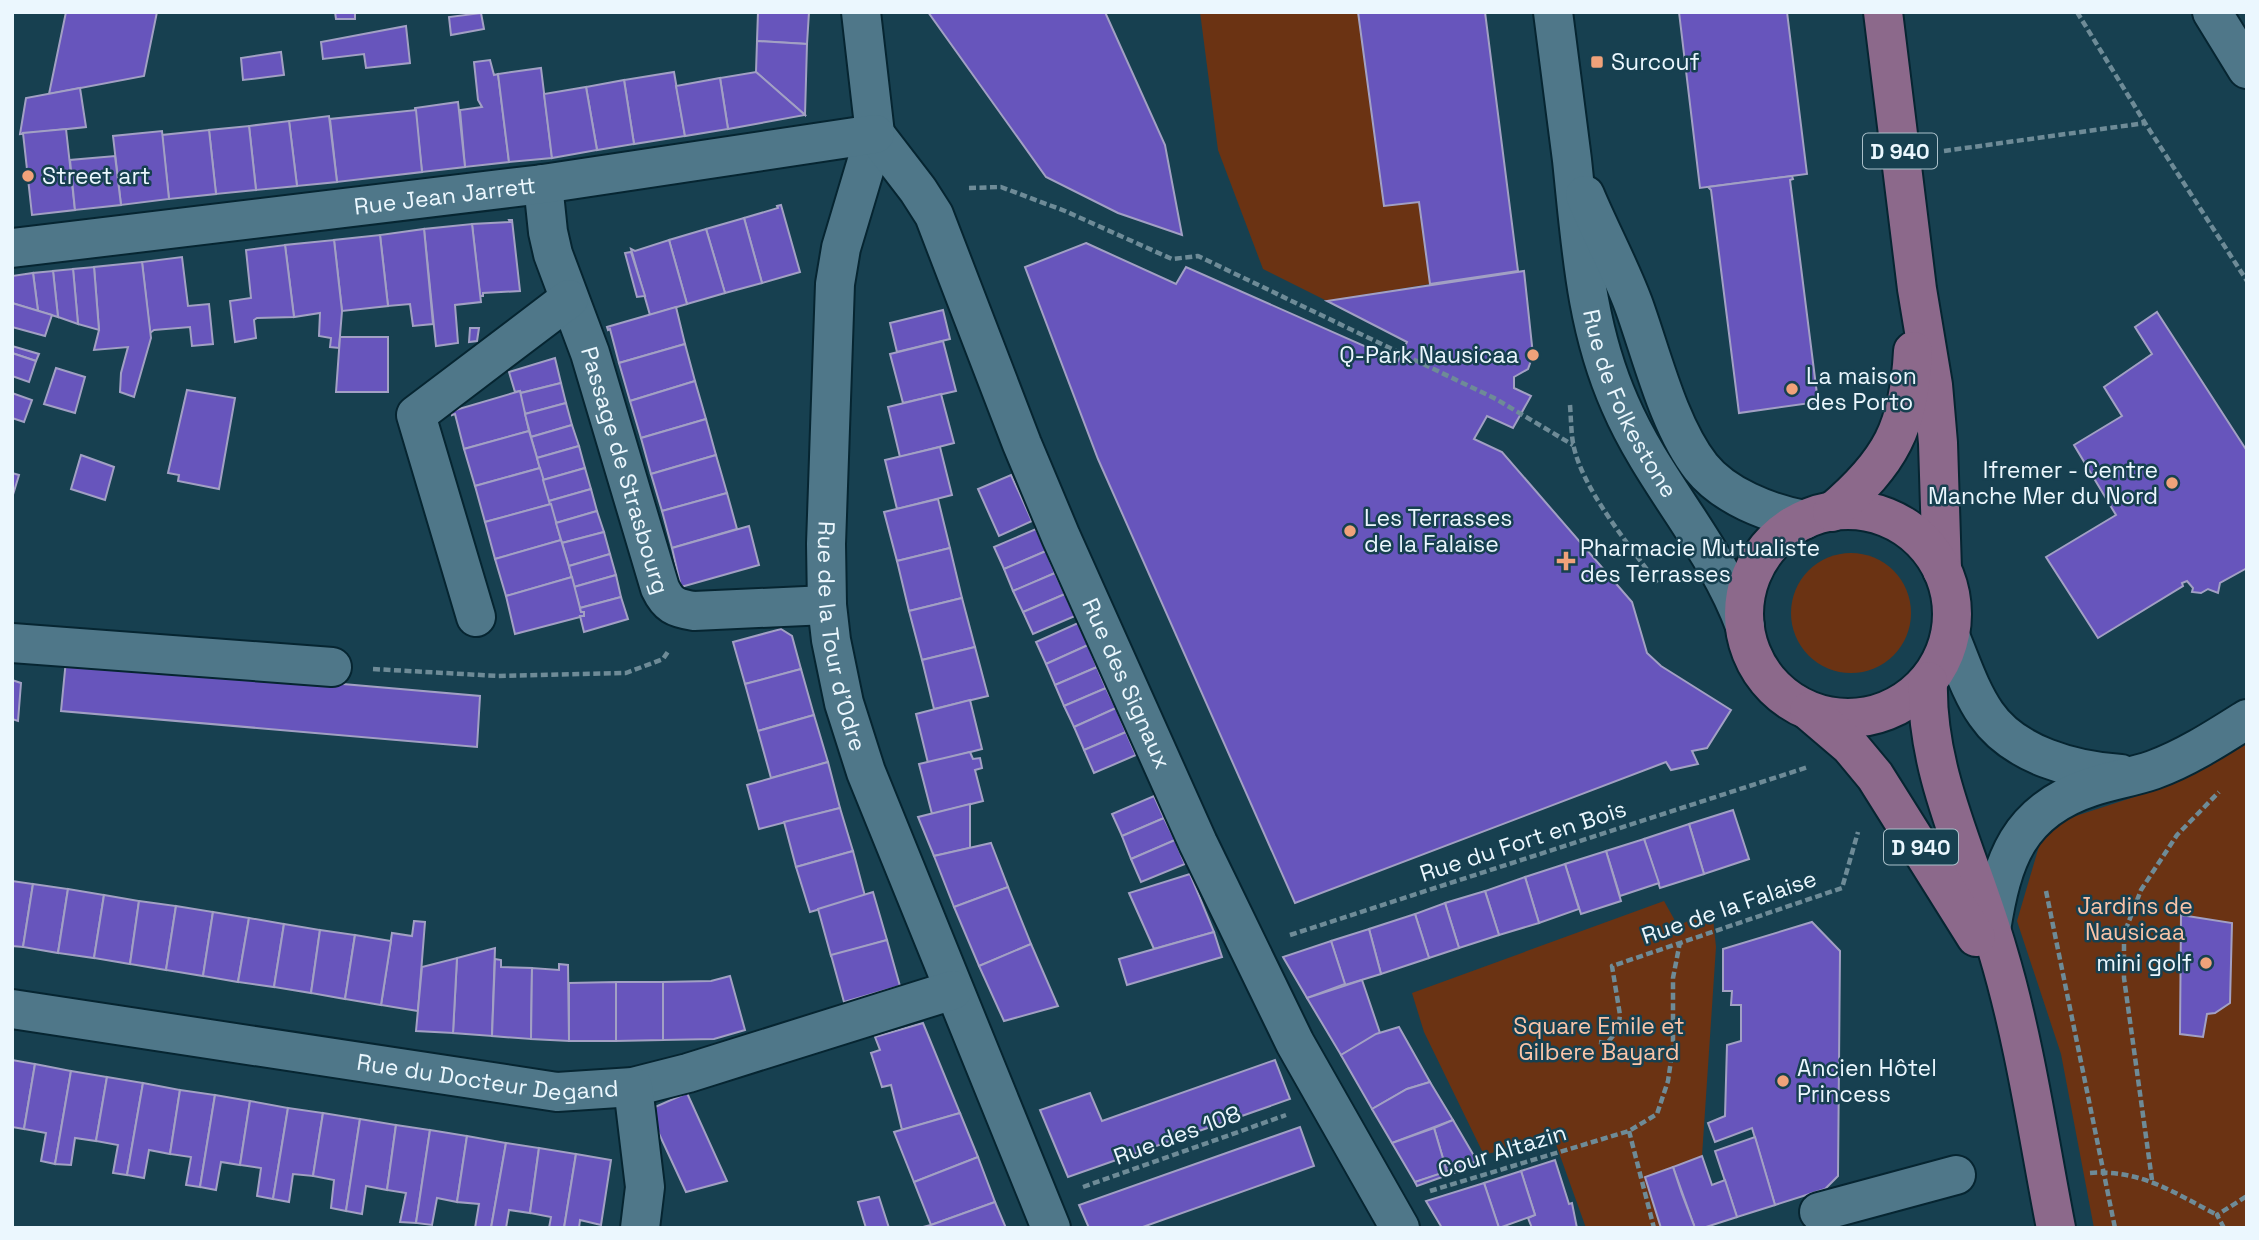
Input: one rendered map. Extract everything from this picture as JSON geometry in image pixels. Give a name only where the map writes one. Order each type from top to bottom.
[{"type":"main road","name":"D 940","points":[[1882,12],[1917,289],[1933,385],[1938,443],[1942,570]]},
{"type":"main road","name":"D 940","points":[[1818,516],[1850,496],[1877,467],[1897,435],[1911,389],[1917,289]]},
{"type":"main road","points":[[1866,512],[1897,523],[1915,535],[1931,551],[1942,570],[1951,603],[1950,636],[1944,655],[1928,681],[1903,702],[1872,715],[1839,718],[1807,709],[1788,698],[1765,676],[1750,647],[1745,626],[1746,594],[1758,563],[1777,538],[1818,516],[1866,512]]},
{"type":"main road","name":"D 940","points":[[1928,681],[1928,717],[1941,777],[1960,842],[1991,930],[2011,1004],[2026,1063],[2056,1228]]},
{"type":"main road","name":"D 940","points":[[1807,709],[1856,753],[1886,792],[1977,937],[2011,1004]]},
{"type":"street","name":"Rue de la Tour d'Odre","points":[[861,12],[875,134],[841,248],[835,284],[826,530],[827,605],[836,664],[866,772],[1046,1215]]},
{"type":"street","name":"Rue de Folkestone","points":[[1553,12],[1572,160],[1581,265],[1592,318],[1611,381],[1645,453],[1713,559],[1732,593],[1745,626]]},
{"type":"street","points":[[2211,12],[2247,69]]},
{"type":"street","name":"Rue Jean Jarrett","points":[[12,248],[543,184],[875,134]]},
{"type":"street","name":"Rue des Signaux","points":[[875,134],[918,190],[943,236],[1060,537],[1248,948],[1326,1101],[1393,1216]]},
{"type":"street","name":"Rue de Folkestone","points":[[1572,160],[1633,303],[1660,382],[1693,456],[1712,478],[1745,500],[1773,512],[1818,516]]},
{"type":"street","name":"Passage de Strasbourg","points":[[543,184],[553,254],[590,353],[666,601],[676,608],[694,611],[827,605]]},
{"type":"street","points":[[476,617],[416,415],[569,299]]},
{"type":"street","points":[[1950,636],[1980,705],[2007,736],[2034,752],[2062,763],[2099,772],[2137,775]]},
{"type":"street","points":[[12,643],[332,667]]},
{"type":"street","points":[[1991,930],[2001,880],[2013,847],[2021,833],[2054,804],[2078,791],[2137,775],[2171,762],[2247,719]]},
{"type":"street","name":"Rue du Docteur Degand","points":[[12,1009],[557,1092],[633,1087],[723,1063],[953,990]]},
{"type":"street","points":[[633,1087],[645,1187],[640,1228]]},
{"type":"street","points":[[1819,1212],[1956,1175]]},
{"type":"path","points":[[2077,12],[2144,123],[2247,281]]},
{"type":"path","points":[[1938,152],[2144,123]]},
{"type":"path","points":[[918,190],[1001,187],[1065,211],[1172,259],[1198,256],[1496,399],[1573,445]]},
{"type":"path","points":[[1569,393],[1573,445],[1593,490],[1657,583]]},
{"type":"path","points":[[332,667],[498,676],[626,673],[663,659],[694,611]]},
{"type":"path","name":"Rue du Fort en Bois","points":[[1248,948],[1808,767]]},
{"type":"path","points":[[2151,1180],[2124,978],[2124,934],[2141,890],[2177,835],[2215,794],[2225,788]]},
{"type":"path","name":"Rue de la Falaise","points":[[1599,1042],[1607,1043],[1618,1030],[1619,1015],[1612,966],[1842,888],[1856,834],[1886,792]]},
{"type":"path","points":[[2046,888],[2115,1228]]},
{"type":"path","name":"Cour Altazin","points":[[1393,1216],[1629,1131],[1657,1114],[1668,1081],[1673,1047],[1673,978],[1680,942]]},
{"type":"path","name":"Rue des 108","points":[[1046,1215],[1326,1101]]},
{"type":"path","points":[[1629,1131],[1654,1228]]},
{"type":"path","points":[[2224,1228],[2217,1215],[2247,1196]]},
{"type":"green space","points":[[1200,12],[1358,12],[1419,202],[1430,284],[1327,301],[1263,269],[1218,150]]},
{"type":"green space","points":[[1851,553],[1874,558],[1893,571],[1906,590],[1911,613],[1906,636],[1893,655],[1874,668],[1851,673],[1828,668],[1809,655],[1796,636],[1791,613],[1796,590],[1809,571],[1828,558]]},
{"type":"green space","name":"Jardins de Nausicaa","points":[[2247,742],[2247,1228],[2094,1228],[2061,1054],[2017,921],[2045,826],[2171,785]]},
{"type":"green space","name":"Square Emile et Gilbere Bayard","points":[[1664,901],[1678,926],[1712,909],[1716,947],[1702,1156],[1645,1177],[1661,1228],[1586,1228],[1553,1136],[1484,1155],[1424,1032],[1412,993]]},
{"type":"building","points":[[66,12],[157,12],[144,76],[49,94]]},
{"type":"building","points":[[335,12],[355,12],[355,19],[336,19]]},
{"type":"building","points":[[758,12],[809,12],[807,44],[757,41]]},
{"type":"building","points":[[928,12],[1105,12],[1165,145],[1182,235],[1118,213],[1046,177]]},
{"type":"building","points":[[1358,12],[1485,12],[1518,271],[1430,284],[1419,202],[1384,206]]},
{"type":"building","points":[[1679,12],[1787,12],[1807,174],[1700,188]]},
{"type":"building","points":[[481,13],[484,29],[451,35],[449,17]]},
{"type":"building","points":[[406,26],[410,63],[366,68],[364,54],[323,59],[321,42]]},
{"type":"building","points":[[757,41],[807,44],[805,115],[756,72]]},
{"type":"building","points":[[281,52],[284,75],[243,80],[241,58]]},
{"type":"building","points":[[490,60],[494,75],[498,74],[509,162],[465,167],[460,110],[482,107],[478,100],[474,62]]},
{"type":"building","points":[[541,68],[552,158],[509,162],[498,74]]},
{"type":"building","points":[[674,72],[685,136],[634,144],[624,80]]},
{"type":"building","points":[[756,72],[805,115],[728,129],[720,78]]},
{"type":"building","points":[[720,78],[728,129],[685,136],[676,86]]},
{"type":"building","points":[[624,80],[634,144],[597,150],[586,87]]},
{"type":"building","points":[[586,87],[597,150],[552,158],[544,94]]},
{"type":"building","points":[[80,88],[86,127],[20,134],[26,98]]},
{"type":"building","points":[[458,102],[465,167],[422,172],[415,108]]},
{"type":"building","points":[[416,110],[422,172],[337,182],[330,119]]},
{"type":"building","points":[[329,116],[337,182],[297,186],[289,121]]},
{"type":"building","points":[[289,121],[297,186],[256,190],[249,126]]},
{"type":"building","points":[[249,126],[256,190],[216,194],[209,130]]},
{"type":"building","points":[[66,129],[75,210],[32,215],[23,133]]},
{"type":"building","points":[[209,130],[216,194],[169,199],[162,135]]},
{"type":"building","points":[[162,131],[169,199],[121,205],[113,136]]},
{"type":"building","points":[[115,156],[121,205],[75,210],[70,160]]},
{"type":"building","points":[[1792,176],[1793,179],[1790,180],[1818,402],[1739,413],[1711,190],[1708,187]]},
{"type":"building","points":[[781,205],[800,272],[762,283],[744,218]]},
{"type":"building","points":[[744,218],[762,283],[725,293],[706,229]]},
{"type":"building","points":[[509,220],[512,220],[520,291],[483,293],[483,296],[480,296],[472,224],[510,222]]},
{"type":"building","points":[[472,224],[481,302],[455,305],[458,343],[436,346],[424,229]]},
{"type":"building","points":[[424,229],[433,324],[413,326],[410,304],[388,306],[380,235]]},
{"type":"building","points":[[706,229],[725,293],[687,304],[669,240]]},
{"type":"building","points":[[380,235],[388,306],[342,311],[334,240]]},
{"type":"building","points":[[334,240],[342,311],[339,348],[330,347],[331,338],[319,336],[320,313],[294,317],[285,245]]},
{"type":"building","points":[[669,240],[687,304],[650,315],[631,249],[635,251]]},
{"type":"building","name":"Les Terrasses de la Falaise","points":[[1086,243],[1176,284],[1186,267],[1398,361],[1407,342],[1327,301],[1524,271],[1533,355],[1528,369],[1514,377],[1514,388],[1531,396],[1513,428],[1487,416],[1474,439],[1502,452],[1632,602],[1647,653],[1661,666],[1731,710],[1707,748],[1692,751],[1698,764],[1671,770],[1666,762],[1295,903],[1098,459],[1025,267]]},
{"type":"building","points":[[285,245],[294,317],[257,318],[254,320],[256,338],[235,342],[230,301],[251,298],[246,250]]},
{"type":"building","points":[[631,252],[645,296],[637,297],[625,253]]},
{"type":"building","points":[[182,257],[188,306],[209,304],[213,344],[192,346],[190,327],[154,330],[150,333],[142,262]]},
{"type":"building","points":[[142,262],[151,338],[134,397],[120,392],[121,373],[128,347],[94,350],[99,330],[94,267]]},
{"type":"building","points":[[94,267],[99,330],[78,324],[73,269]]},
{"type":"building","points":[[73,269],[78,324],[58,317],[53,271]]},
{"type":"building","points":[[53,271],[58,317],[38,311],[33,273]]},
{"type":"building","points":[[33,273],[38,311],[12,303],[12,276]]},
{"type":"building","points":[[12,303],[52,315],[45,336],[12,327]]},
{"type":"building","points":[[676,307],[685,344],[619,363],[610,329],[607,327]]},
{"type":"building","points":[[943,310],[950,339],[897,352],[890,323]]},
{"type":"building","name":"Ifremer - Centre Manche Mer du Nord","points":[[2157,312],[2247,451],[2247,568],[2220,583],[2218,593],[2208,589],[2201,593],[2192,592],[2193,588],[2187,581],[2182,583],[2183,586],[2098,638],[2046,557],[2116,515],[2074,445],[2122,416],[2104,387],[2152,354],[2135,327]]},
{"type":"building","points":[[470,328],[479,328],[477,341],[469,342]]},
{"type":"building","points":[[340,337],[388,337],[388,392],[336,392]]},
{"type":"building","points":[[943,341],[956,391],[903,403],[890,354]]},
{"type":"building","points":[[685,344],[695,381],[630,401],[619,363]]},
{"type":"building","points":[[12,346],[39,354],[36,361],[12,353]]},
{"type":"building","points":[[12,353],[36,361],[29,382],[12,376]]},
{"type":"building","points":[[555,358],[561,383],[521,393],[515,392],[509,372]]},
{"type":"building","points":[[56,368],[85,377],[75,413],[44,404]]},
{"type":"building","points":[[695,381],[706,419],[641,438],[630,401]]},
{"type":"building","points":[[561,383],[566,403],[525,414],[519,395],[521,393]]},
{"type":"building","points":[[187,390],[235,398],[219,489],[178,481],[179,475],[168,473]]},
{"type":"building","points":[[520,391],[529,431],[464,449],[452,411]]},
{"type":"building","points":[[12,393],[32,400],[24,422],[12,418]]},
{"type":"building","points":[[941,394],[954,443],[900,457],[888,407]]},
{"type":"building","points":[[566,403],[572,425],[531,437],[525,414]]},
{"type":"building","points":[[706,419],[716,455],[651,474],[641,438]]},
{"type":"building","points":[[572,425],[579,446],[537,458],[531,437]]},
{"type":"building","points":[[529,431],[540,468],[475,486],[464,449]]},
{"type":"building","points":[[579,446],[585,468],[543,480],[537,458]]},
{"type":"building","points":[[940,447],[952,495],[897,509],[885,460]]},
{"type":"building","points":[[81,455],[114,467],[105,500],[71,489]]},
{"type":"building","points":[[716,455],[727,493],[662,511],[651,474]]},
{"type":"building","points":[[540,468],[551,504],[485,522],[475,486]]},
{"type":"building","points":[[585,468],[591,489],[549,501],[543,480]]},
{"type":"building","points":[[12,473],[19,475],[12,498]]},
{"type":"building","points":[[1011,475],[1032,521],[999,536],[978,489]]},
{"type":"building","points":[[591,489],[597,511],[556,523],[549,501]]},
{"type":"building","points":[[727,493],[737,529],[672,548],[662,511]]},
{"type":"building","points":[[938,499],[950,548],[897,561],[884,512]]},
{"type":"building","points":[[551,504],[561,540],[495,559],[485,522]]},
{"type":"building","points":[[597,511],[604,532],[562,543],[556,523]]},
{"type":"building","points":[[749,526],[759,565],[681,587],[672,548]]},
{"type":"building","points":[[1036,529],[1046,551],[1004,569],[994,547]]},
{"type":"building","points":[[604,532],[610,554],[569,566],[562,543]]},
{"type":"building","points":[[561,540],[572,577],[506,596],[495,559]]},
{"type":"building","points":[[950,548],[962,598],[909,611],[897,561]]},
{"type":"building","points":[[1046,551],[1055,573],[1013,591],[1004,569]]},
{"type":"building","points":[[610,554],[616,575],[574,587],[569,566]]},
{"type":"building","points":[[1055,573],[1065,594],[1023,612],[1013,591]]},
{"type":"building","points":[[616,575],[621,597],[580,608],[574,587]]},
{"type":"building","points":[[572,577],[584,616],[515,634],[506,596]]},
{"type":"building","points":[[1065,594],[1075,616],[1033,634],[1023,612]]},
{"type":"building","points":[[621,597],[628,619],[584,632],[580,616],[584,616],[584,612],[581,612],[580,608]]},
{"type":"building","points":[[962,598],[975,647],[922,660],[909,611]]},
{"type":"building","points":[[1078,623],[1088,645],[1046,664],[1036,642]]},
{"type":"building","points":[[781,629],[792,636],[801,669],[745,684],[733,642]]},
{"type":"building","points":[[1088,645],[1097,667],[1055,685],[1046,664]]},
{"type":"building","points":[[975,647],[988,696],[934,709],[922,660]]},
{"type":"building","points":[[66,660],[480,696],[477,747],[61,711]]},
{"type":"building","points":[[1097,667],[1106,688],[1064,706],[1055,685]]},
{"type":"building","points":[[801,669],[814,715],[758,731],[745,684]]},
{"type":"building","points":[[12,680],[21,683],[18,721],[12,719]]},
{"type":"building","points":[[1106,688],[1116,708],[1074,727],[1064,706]]},
{"type":"building","points":[[970,700],[982,749],[928,763],[916,714]]},
{"type":"building","points":[[1116,708],[1126,732],[1084,750],[1074,727]]},
{"type":"building","points":[[814,715],[828,762],[771,778],[758,731]]},
{"type":"building","points":[[1126,732],[1136,755],[1094,773],[1084,750]]},
{"type":"building","points":[[970,752],[973,759],[980,758],[982,768],[975,770],[983,801],[932,814],[919,764]]},
{"type":"building","points":[[828,762],[840,808],[759,829],[747,785]]},
{"type":"building","points":[[1154,796],[1164,818],[1122,836],[1112,814]]},
{"type":"building","points":[[970,804],[970,848],[934,856],[918,817]]},
{"type":"building","points":[[840,808],[853,851],[796,867],[784,822]]},
{"type":"building","points":[[1733,810],[1749,859],[1704,874],[1689,824]]},
{"type":"building","points":[[1164,818],[1175,840],[1131,859],[1122,836]]},
{"type":"building","points":[[1689,824],[1704,874],[1660,888],[1644,839]]},
{"type":"building","points":[[1644,839],[1659,883],[1620,896],[1606,851]]},
{"type":"building","points":[[1175,840],[1185,864],[1141,882],[1131,859]]},
{"type":"building","points":[[991,843],[1008,887],[954,907],[934,856]]},
{"type":"building","points":[[853,851],[865,896],[810,912],[796,867]]},
{"type":"building","points":[[1606,851],[1621,901],[1581,914],[1565,864]]},
{"type":"building","points":[[1565,864],[1579,909],[1539,923],[1525,877]]},
{"type":"building","points":[[1190,874],[1214,932],[1154,949],[1129,893]]},
{"type":"building","points":[[1525,877],[1539,923],[1499,935],[1485,891]]},
{"type":"building","points":[[12,881],[33,884],[23,947],[12,946]]},
{"type":"building","points":[[33,884],[68,889],[58,953],[23,947]]},
{"type":"building","points":[[1008,887],[1031,944],[979,966],[954,907]]},
{"type":"building","points":[[68,889],[104,895],[94,958],[58,953]]},
{"type":"building","points":[[1485,891],[1499,935],[1459,948],[1445,903]]},
{"type":"building","points":[[873,892],[887,940],[831,956],[818,909]]},
{"type":"building","points":[[104,895],[139,901],[130,964],[94,958]]},
{"type":"building","points":[[139,901],[176,906],[166,970],[130,964]]},
{"type":"building","points":[[1445,903],[1459,948],[1429,958],[1415,914]]},
{"type":"building","points":[[176,906],[213,912],[203,976],[166,970]]},
{"type":"building","points":[[213,912],[249,918],[238,982],[203,976]]},
{"type":"building","points":[[1415,914],[1429,958],[1381,974],[1369,929]]},
{"type":"building","name":"mini golf","points":[[2181,915],[2232,923],[2230,1003],[2215,1013],[2207,1014],[2203,1037],[2180,1034]]},
{"type":"building","points":[[249,918],[284,924],[274,987],[238,982]]},
{"type":"building","points":[[414,921],[425,922],[418,1011],[381,1005],[392,933],[412,936]]},
{"type":"building","name":"Ancien Hôtel Princess","points":[[1812,922],[1840,951],[1838,1176],[1825,1189],[1775,1205],[1752,1128],[1715,1142],[1708,1123],[1725,1116],[1727,1045],[1741,1041],[1741,1005],[1731,1005],[1732,991],[1723,991],[1723,949]]},
{"type":"building","points":[[284,924],[320,930],[311,993],[274,987]]},
{"type":"building","points":[[1369,929],[1381,974],[1345,985],[1331,941]]},
{"type":"building","points":[[320,930],[355,935],[345,999],[311,993]]},
{"type":"building","points":[[1214,932],[1222,957],[1127,985],[1119,959]]},
{"type":"building","points":[[355,935],[391,941],[381,1005],[345,999]]},
{"type":"building","points":[[887,940],[900,986],[844,1002],[831,955]]},
{"type":"building","points":[[1331,941],[1345,984],[1307,998],[1283,957]]},
{"type":"building","points":[[1031,944],[1058,1006],[1004,1021],[979,966]]},
{"type":"building","points":[[495,948],[492,1036],[453,1033],[457,958]]},
{"type":"building","points":[[457,958],[453,1033],[416,1031],[422,967]]},
{"type":"building","points":[[495,959],[501,960],[501,967],[532,968],[531,1039],[492,1036]]},
{"type":"building","points":[[559,964],[568,965],[569,1041],[531,1039],[532,968],[559,970]]},
{"type":"building","points":[[730,976],[745,1030],[714,1039],[663,1040],[663,982],[711,981]]},
{"type":"building","points":[[1362,980],[1380,1033],[1341,1055],[1307,998]]},
{"type":"building","points":[[616,982],[663,982],[663,1040],[616,1041]]},
{"type":"building","points":[[616,982],[616,1041],[569,1041],[569,983]]},
{"type":"building","points":[[923,1023],[960,1113],[902,1130],[891,1085],[882,1087],[871,1053],[880,1050],[875,1037]]},
{"type":"building","points":[[1399,1027],[1430,1082],[1407,1089],[1372,1109],[1341,1055],[1376,1034]]},
{"type":"building","points":[[12,1060],[35,1064],[24,1129],[12,1127]]},
{"type":"building","points":[[1275,1060],[1290,1099],[1068,1177],[1040,1110],[1090,1093],[1102,1121]]},
{"type":"building","points":[[35,1064],[71,1071],[55,1164],[41,1161],[46,1133],[24,1129]]},
{"type":"building","points":[[71,1071],[107,1077],[96,1141],[75,1138],[71,1165],[55,1164]]},
{"type":"building","points":[[107,1077],[143,1083],[127,1175],[113,1173],[118,1145],[96,1141]]},
{"type":"building","points":[[1430,1082],[1453,1120],[1392,1143],[1372,1109],[1407,1089]]},
{"type":"building","points":[[143,1083],[180,1090],[170,1154],[149,1150],[144,1178],[127,1175]]},
{"type":"building","points":[[180,1090],[215,1095],[200,1187],[186,1185],[191,1157],[170,1154]]},
{"type":"building","points":[[687,1093],[727,1181],[686,1192],[648,1110]]},
{"type":"building","points":[[215,1095],[250,1101],[240,1165],[221,1162],[216,1190],[200,1187]]},
{"type":"building","points":[[250,1101],[288,1108],[273,1199],[257,1196],[261,1168],[240,1165]]},
{"type":"building","points":[[288,1108],[323,1113],[313,1176],[293,1174],[289,1202],[273,1199]]},
{"type":"building","points":[[323,1113],[360,1119],[346,1211],[331,1208],[334,1180],[313,1176]]},
{"type":"building","points":[[960,1113],[978,1157],[914,1182],[894,1132]]},
{"type":"building","points":[[360,1119],[396,1125],[387,1190],[366,1186],[362,1214],[346,1211]]},
{"type":"building","points":[[1453,1120],[1477,1161],[1447,1172],[1434,1128]]},
{"type":"building","points":[[396,1125],[430,1130],[416,1223],[400,1222],[406,1193],[387,1190]]},
{"type":"building","points":[[1300,1127],[1314,1166],[1140,1228],[1089,1228],[1079,1205]]},
{"type":"building","points":[[1434,1128],[1447,1172],[1415,1182],[1392,1143]]},
{"type":"building","points":[[430,1130],[467,1136],[457,1202],[437,1198],[432,1225],[416,1223]]},
{"type":"building","points":[[467,1136],[506,1143],[491,1228],[475,1228],[479,1204],[457,1202]]},
{"type":"building","points":[[1755,1137],[1775,1205],[1737,1217],[1715,1151]]},
{"type":"building","points":[[506,1143],[539,1148],[530,1213],[509,1210],[506,1228],[491,1228]]},
{"type":"building","points":[[539,1148],[576,1154],[564,1228],[549,1228],[551,1217],[530,1213]]},
{"type":"building","points":[[576,1154],[611,1160],[601,1225],[580,1220],[579,1228],[564,1228]]},
{"type":"building","points":[[1702,1156],[1712,1185],[1725,1180],[1737,1217],[1695,1228],[1673,1167]]},
{"type":"building","points":[[978,1157],[995,1202],[931,1225],[914,1182]]},
{"type":"building","points":[[1555,1160],[1569,1204],[1572,1203],[1577,1228],[1532,1228],[1528,1218],[1535,1215],[1521,1171]]},
{"type":"building","points":[[1477,1161],[1479,1164],[1417,1186],[1415,1182]]},
{"type":"building","points":[[1673,1167],[1695,1228],[1661,1228],[1645,1177]]},
{"type":"building","points":[[1521,1171],[1535,1215],[1499,1228],[1484,1183]]},
{"type":"building","points":[[1484,1183],[1499,1228],[1442,1228],[1426,1201]]},
{"type":"building","points":[[879,1197],[889,1228],[866,1228],[858,1202]]},
{"type":"building","points":[[995,1202],[1006,1228],[919,1228],[931,1225]]},
{"type":"place","name":"Surcouf","points":[[1597,62]]},
{"type":"place","name":"Street art","points":[[28,176]]},
{"type":"place","name":"Q-Park Nausicaa","points":[[1533,355]]},
{"type":"place","name":"La maison des Porto","points":[[1792,389]]},
{"type":"place","name":"Ifremer - Centre Manche Mer du Nord","points":[[2172,483]]},
{"type":"place","name":"Les Terrasses de la Falaise","points":[[1350,531]]},
{"type":"place","name":"Pharmacie Mutualiste des Terrasses","points":[[1566,561]]},
{"type":"place","name":"mini golf","points":[[2206,963]]},
{"type":"place","name":"Ancien Hôtel Princess","points":[[1783,1081]]}]
